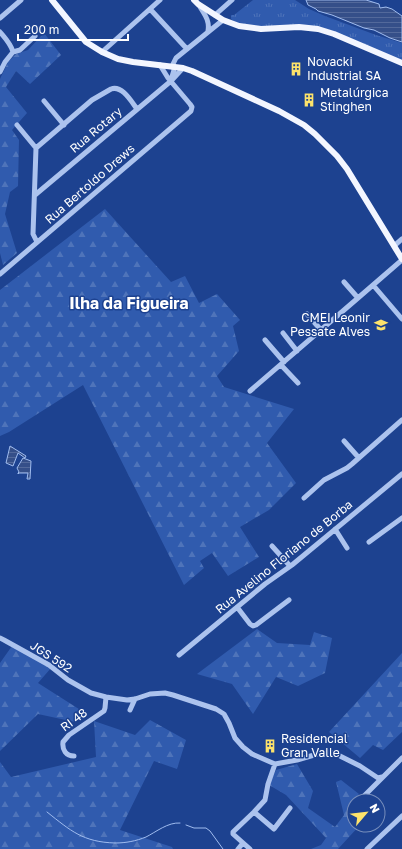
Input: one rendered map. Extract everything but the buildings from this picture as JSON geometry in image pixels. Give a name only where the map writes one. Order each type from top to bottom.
[{"type":"main road","points":[[52,0],[86,42],[102,52],[118,59],[183,68],[192,71],[279,111],[304,125],[315,134],[346,169],[402,259]]},
{"type":"main road","points":[[196,2],[223,20],[238,26],[271,29],[299,27],[318,29],[334,34],[402,63]]},
{"type":"street","points":[[0,18],[22,0]]},
{"type":"street","points":[[102,52],[160,0]]},
{"type":"street","points":[[215,15],[232,0]]},
{"type":"street","points":[[196,2],[208,19],[208,31]]},
{"type":"street","points":[[150,9],[187,49]]},
{"type":"street","points":[[171,80],[174,70],[174,61],[176,58],[223,20]]},
{"type":"street","points":[[0,32],[10,43],[13,52]]},
{"type":"street","points":[[0,72],[5,62],[13,52],[23,48],[35,36]]},
{"type":"street","points":[[160,65],[171,80]]},
{"type":"street","name":"Rua Rotary","points":[[35,195],[171,80],[183,68]]},
{"type":"street","name":"Rua Bertoldo Drews","points":[[0,274],[191,111],[192,107],[171,80]]},
{"type":"street","points":[[36,148],[97,96],[107,90],[114,88],[121,90],[137,109]]},
{"type":"street","points":[[44,102],[64,125]]},
{"type":"street","points":[[17,125],[36,148],[33,234],[37,242]]},
{"type":"street","points":[[394,246],[402,240]]},
{"type":"street","points":[[250,391],[402,259]]},
{"type":"street","points":[[344,282],[358,298]]},
{"type":"street","points":[[373,285],[402,319]]},
{"type":"street","points":[[307,314],[321,330]]},
{"type":"street","points":[[282,334],[297,351]]},
{"type":"street","points":[[266,340],[298,383]]},
{"type":"street","points":[[304,498],[324,480],[347,468],[402,420]]},
{"type":"street","points":[[344,441],[359,458]]},
{"type":"street","name":"Rua Avelino Floriano de Borba","points":[[178,655],[402,474]]},
{"type":"street","points":[[369,542],[402,518]]},
{"type":"street","points":[[335,529],[347,548]]},
{"type":"street","points":[[272,546],[290,566]]},
{"type":"street","points":[[237,607],[253,626],[289,600]]},
{"type":"street","name":"JGS 592","points":[[0,638],[49,665],[68,680],[82,688],[106,697],[127,700],[150,694],[165,693],[216,709],[224,714],[235,738],[243,747],[252,754],[275,764]]},
{"type":"street","name":"RI 48","points":[[74,756],[70,756],[63,750],[63,742],[65,738],[104,711],[106,697]]},
{"type":"street","points":[[130,710],[135,699]]},
{"type":"street","points":[[250,849],[233,834],[265,800],[268,784],[275,764],[330,752],[360,766],[378,778],[382,777]]},
{"type":"street","points":[[367,793],[402,758]]},
{"type":"street","points":[[254,812],[274,829],[290,808]]},
{"type":"street","points":[[367,849],[402,816]]},
{"type":"street","points":[[238,849],[243,843]]},
{"type":"green space","points":[[253,0],[295,0],[309,9],[325,16],[402,43],[402,61],[327,29],[262,27],[240,24],[231,19],[231,15],[234,15]]},
{"type":"green space","points":[[44,33],[61,55],[30,84],[16,71],[6,87],[27,113],[12,130],[19,140],[18,186],[10,192],[5,214],[17,253],[3,265],[0,253],[0,79],[8,62],[16,54],[28,50]]},
{"type":"green space","points":[[105,209],[171,282],[185,276],[199,303],[217,294],[240,320],[233,326],[239,351],[217,376],[224,387],[294,409],[267,443],[296,483],[269,510],[240,527],[259,557],[228,576],[212,553],[200,561],[204,568],[184,585],[83,385],[9,432],[0,436],[0,290]]},
{"type":"green space","points":[[257,629],[277,643],[310,645],[314,632],[332,638],[325,673],[298,686],[276,677],[253,714],[232,684],[197,674]]},
{"type":"green space","points":[[12,646],[51,668],[38,683],[82,711],[75,722],[38,714],[0,751],[0,663]]},
{"type":"green space","points":[[402,653],[402,732],[383,750],[373,745],[360,758],[329,732]]},
{"type":"green space","points":[[150,720],[186,740],[177,769],[154,761],[120,830],[172,847],[173,849],[0,849],[0,762],[11,777],[96,757],[94,721],[135,735]]},
{"type":"green space","points":[[297,764],[313,791],[308,808],[335,827],[344,815],[336,782],[341,780],[358,793],[346,793],[346,833],[353,833],[338,849],[311,849],[321,845],[326,838],[286,795],[269,785],[276,770]]},
{"type":"shaded area","points":[[306,0],[366,0],[379,4],[380,8],[386,7],[392,9],[402,16],[402,42],[374,30],[364,28],[318,11],[308,5]]},
{"type":"shaded area","points":[[10,446],[26,456],[25,458],[18,453],[13,466],[6,463]]},
{"type":"shaded area","points":[[23,458],[31,461],[30,479],[27,479],[28,473],[18,474],[19,472],[17,468]]},
{"type":"waterway","points":[[47,812],[63,825],[78,834],[86,838],[104,842],[119,843],[135,841],[171,824],[180,823]]},
{"type":"waterway","points":[[186,825],[194,828],[206,828],[210,831],[223,849]]},
{"type":"place","name":"Novacki Industrial SA","points":[[296,69]]},
{"type":"place","name":"Metalúrgica Stinghen","points":[[309,100]]},
{"type":"place","name":"CMEI Leonir Pessate Alves","points":[[381,325]]},
{"type":"place","name":"Residencial Gran Valle","points":[[270,746]]},
{"type":"district","name":"Ilha da Figueira","points":[[129,303]]}]
